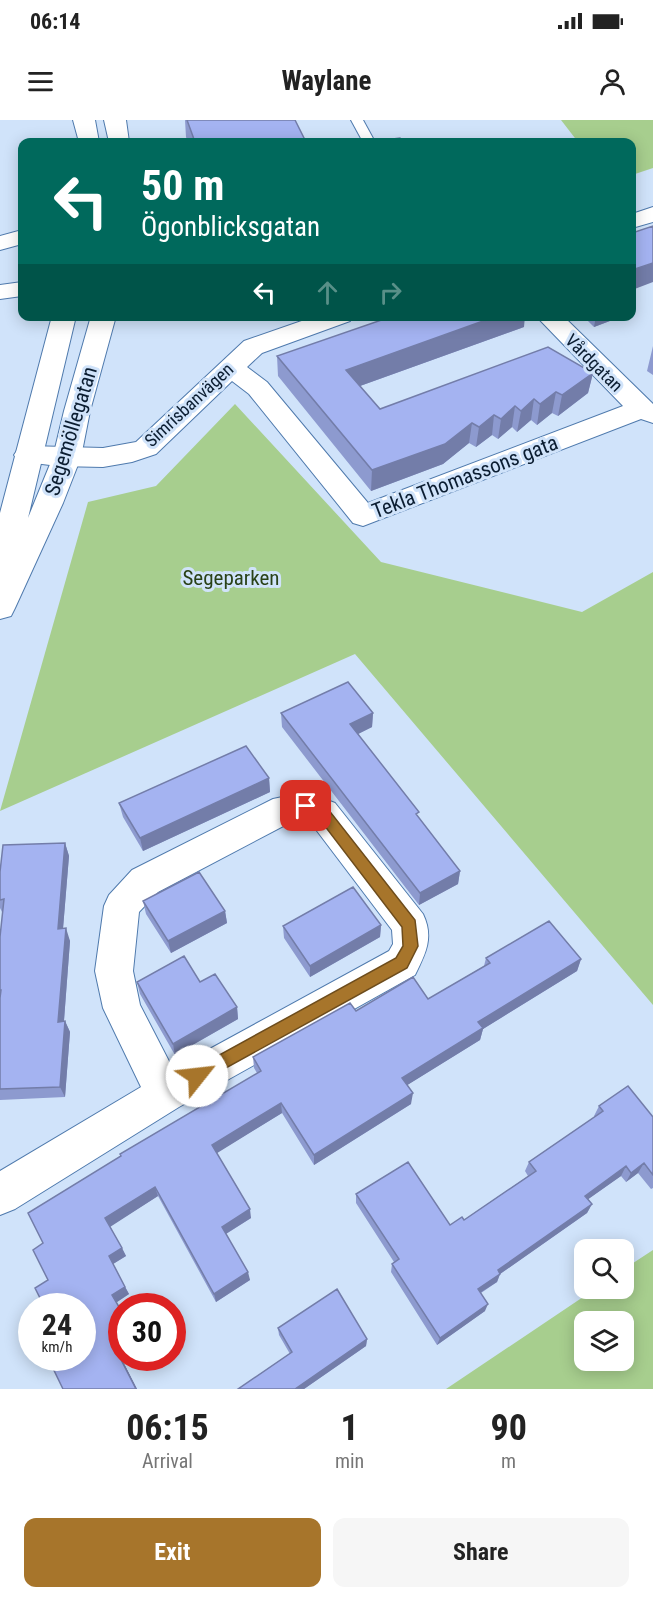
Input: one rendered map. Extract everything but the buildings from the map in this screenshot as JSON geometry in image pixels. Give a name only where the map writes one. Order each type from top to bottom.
[{"type":"main road","points":[[84,120],[87,138]]},
{"type":"main road","points":[[115,120],[118,138]]},
{"type":"main road","points":[[636,220],[653,214]]},
{"type":"main road","points":[[4,255],[18,241]]},
{"type":"main road","points":[[0,292],[18,290]]},
{"type":"main road","name":"Segemöllegatan","points":[[0,599],[16,502],[63,321]]},
{"type":"main road","name":"Segemöllegatan","points":[[0,608],[68,457],[77,411],[103,321]]},
{"type":"main road","name":"Simrisbanvägen","points":[[28,455],[113,457],[129,455],[146,448],[253,347],[326,321]]},
{"type":"main road","name":"Vårdgatan","points":[[553,321],[647,412]]},
{"type":"main road","name":"Tekla Thomassons gata","points":[[230,367],[258,388],[363,516],[647,412]]},
{"type":"main road","points":[[0,1194],[165,1094],[402,963],[411,946],[410,925],[323,813],[306,806],[285,809],[145,881],[122,906],[114,971],[122,1008],[165,1094]]},
{"type":"lane","points":[[357,120],[367,138]]},
{"type":"green space","points":[[561,120],[653,120],[653,168],[636,174],[636,138],[575,138]]},
{"type":"green space","name":"Segeparken","points":[[235,404],[381,562],[582,612],[653,572],[653,1005],[355,654],[0,811],[88,502],[156,486]]},
{"type":"green space","points":[[653,1250],[653,1389],[446,1389],[580,1299],[634,1299],[634,1262]]},
{"type":"route","points":[[197,1076],[402,963],[411,946],[410,925],[323,813],[306,806]]}]
